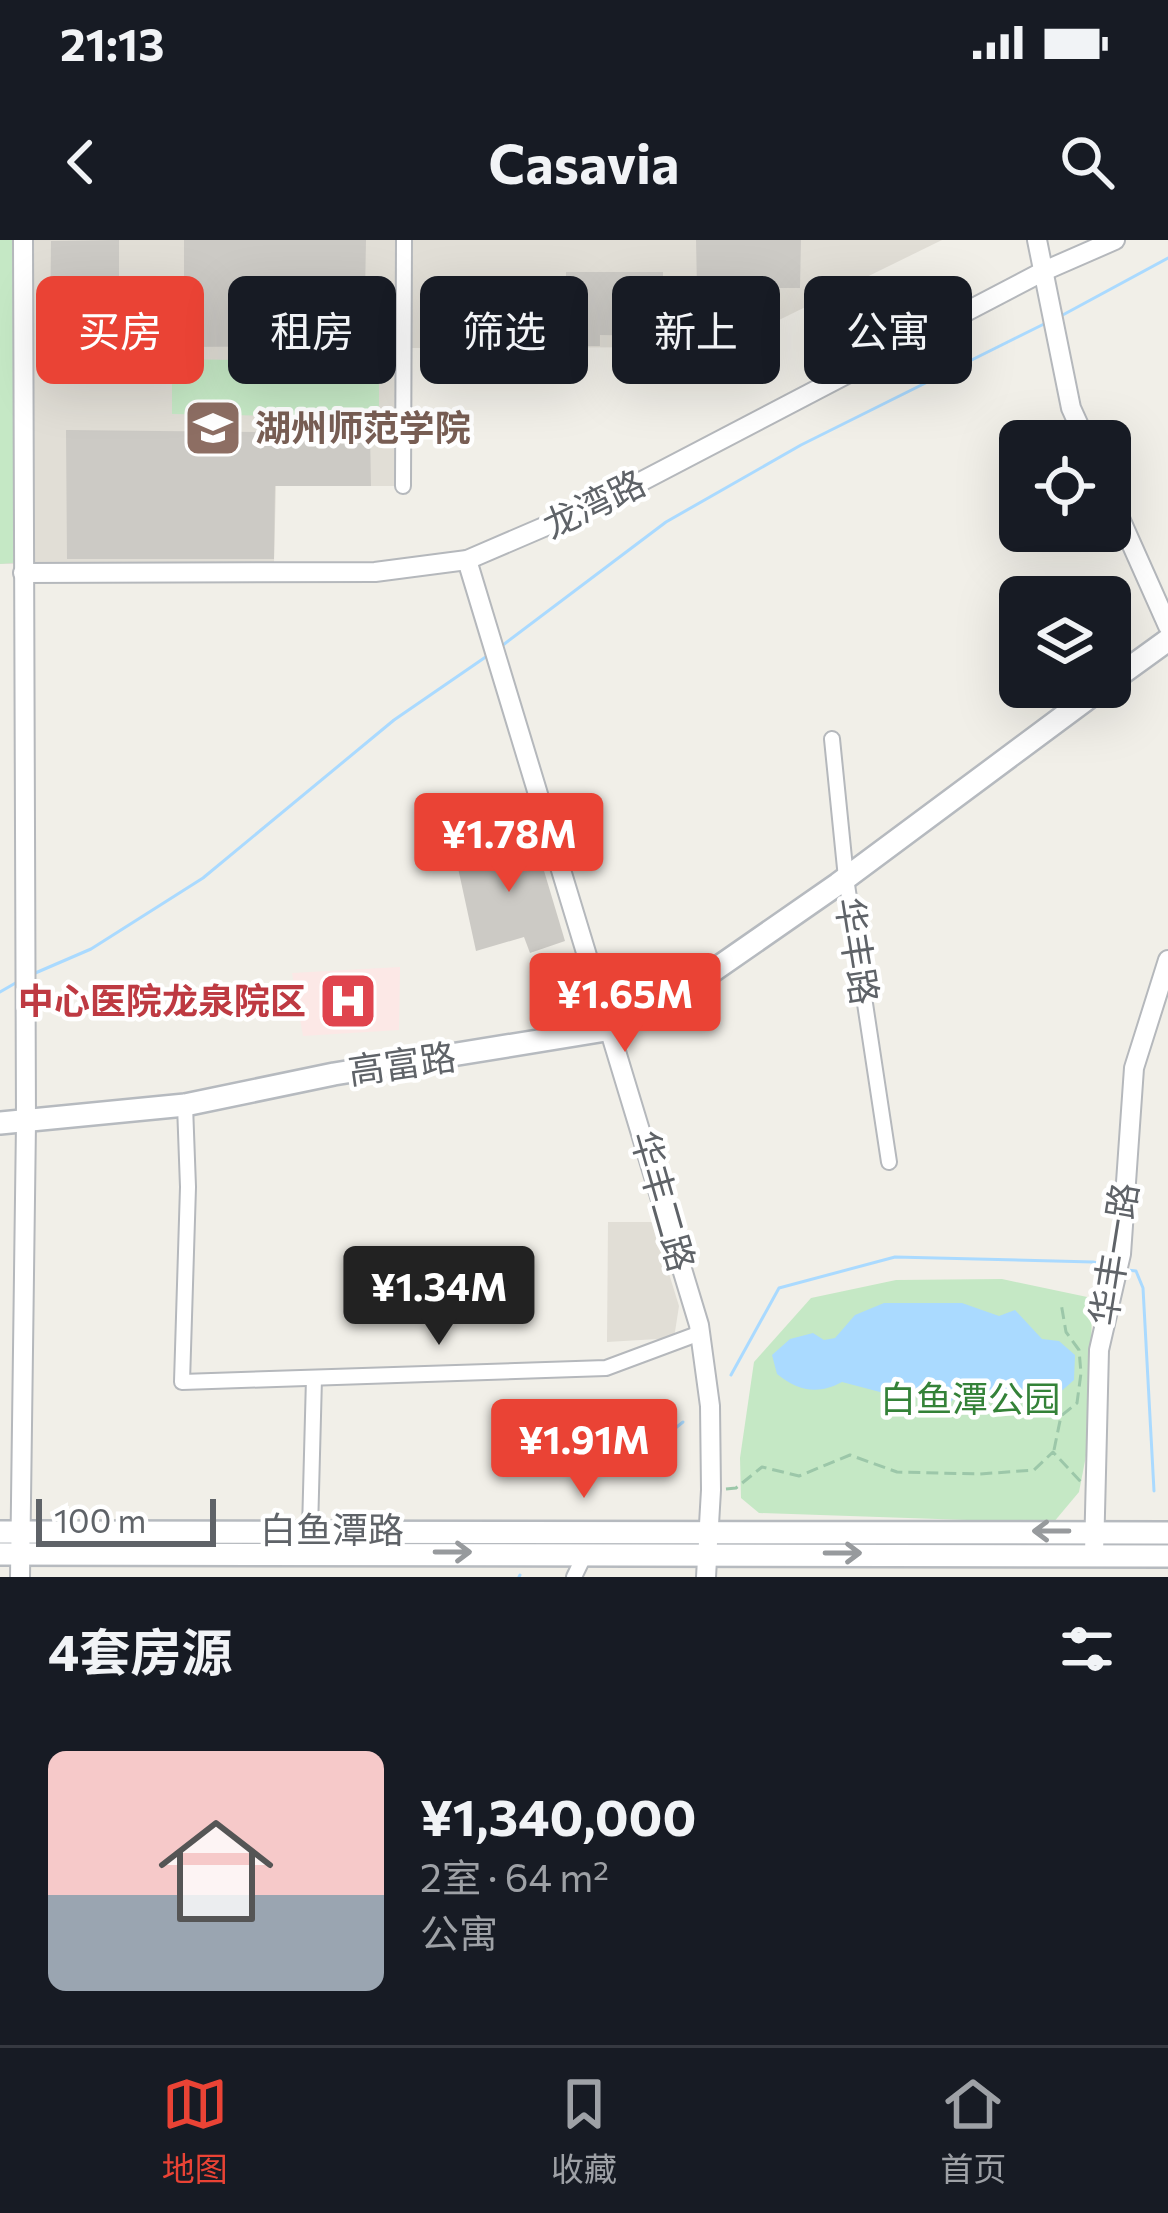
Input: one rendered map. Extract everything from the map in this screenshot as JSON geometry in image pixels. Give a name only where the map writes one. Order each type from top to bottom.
[{"type":"main road","name":"高富路","points":[[1131,667],[1168,640]]},
{"type":"main road","name":"高富路","points":[[0,1123],[185,1105],[334,1074],[612,1029],[684,991],[1076,708]]},
{"type":"main road","name":"白鱼潭路","points":[[12,1550],[310,1530],[1168,1556]]},
{"type":"main road","name":"白鱼潭路","points":[[1094,1554],[1168,1533]]},
{"type":"main road","name":"白鱼潭路","points":[[12,1550],[586,1552],[706,1541]]},
{"type":"street","points":[[12,1550],[26,1123],[23,240]]},
{"type":"street","points":[[403,486],[404,240]]},
{"type":"street","points":[[1037,240],[1076,420]]},
{"type":"street","name":"龙湾路","points":[[22,573],[375,572],[467,560],[602,502],[1045,271],[1115,240]]},
{"type":"street","points":[[1131,543],[1168,626]]},
{"type":"street","name":"华丰二路","points":[[467,560],[700,1333],[710,1406],[706,1577]]},
{"type":"street","name":"华丰路","points":[[832,739],[846,878],[889,1162]]},
{"type":"street","name":"华丰一路","points":[[1094,1554],[1099,1350],[1120,1254],[1134,1068],[1168,960]]},
{"type":"street","points":[[185,1105],[188,1186],[182,1382],[606,1368],[700,1333]]},
{"type":"street","points":[[310,1530],[314,1378]]},
{"type":"street","points":[[574,1577],[586,1552]]},
{"type":"path","points":[[711,1490],[736,1488],[762,1467],[799,1476],[850,1456],[897,1472],[1034,1470],[1054,1452],[1060,1416],[1077,1403],[1079,1350],[1066,1331],[1061,1303]]},
{"type":"path","points":[[1054,1452],[1095,1498]]},
{"type":"shaded area","name":"湖州师范学院","points":[[0,240],[942,240],[869,276],[804,276],[804,308],[780,320],[780,276],[612,276],[612,347],[588,347],[588,276],[420,276],[420,348],[405,348],[403,486],[276,486],[274,562],[0,564]]},
{"type":"shaded area","name":"中心医院龙泉院区","points":[[400,967],[399,1030],[303,1036],[292,973]]},
{"type":"shaded area","points":[[608,1222],[653,1222],[679,1306],[674,1338],[607,1342]]},
{"type":"green space","points":[[0,240],[23,240],[23,562],[0,564]]},
{"type":"green space","points":[[204,359],[228,360],[228,384],[379,384],[379,418],[172,414],[172,384],[204,384]]},
{"type":"green space","name":"白鱼潭公园","points":[[1002,1279],[1092,1298],[1090,1435],[1079,1492],[1053,1523],[759,1513],[741,1498],[740,1458],[754,1362],[811,1298],[896,1280]]},
{"type":"water","points":[[884,1303],[962,1303],[999,1316],[1015,1310],[1042,1339],[1059,1341],[1075,1355],[1074,1380],[1057,1395],[1024,1390],[984,1400],[972,1390],[961,1390],[950,1403],[916,1389],[880,1392],[842,1382],[808,1389],[777,1374],[772,1355],[790,1339],[813,1333],[824,1340],[835,1338],[855,1315]]},
{"type":"building","points":[[119,240],[119,276],[51,276],[51,241]]},
{"type":"building","points":[[184,240],[366,240],[365,276],[228,276],[228,347],[204,347],[204,276],[184,276]]},
{"type":"building","points":[[696,240],[801,240],[800,288],[780,288],[780,276],[697,276]]},
{"type":"building","points":[[566,272],[663,272],[663,276],[612,276],[612,335],[600,335],[600,346],[588,346],[588,276],[566,276]]},
{"type":"building","points":[[66,430],[370,433],[371,486],[275,486],[274,559],[67,559]]},
{"type":"building","points":[[533,834],[565,941],[530,953],[524,937],[476,951],[455,854]]},
{"type":"waterway","points":[[1059,317],[1168,258]]},
{"type":"waterway","points":[[503,645],[666,522],[801,445],[1044,324]]},
{"type":"waterway","points":[[33,974],[91,949],[203,878],[394,720],[490,654]]},
{"type":"waterway","points":[[0,992],[19,981]]},
{"type":"waterway","points":[[731,1375],[779,1288],[895,1257],[1112,1266]]},
{"type":"waterway","points":[[1127,1270],[1136,1271],[1143,1288],[1154,1491]]},
{"type":"waterway","points":[[586,1478],[626,1468],[683,1422]]},
{"type":"place","name":"湖州师范学院","points":[[213,428]]},
{"type":"place","name":"中心医院龙泉院区","points":[[348,1001]]}]
